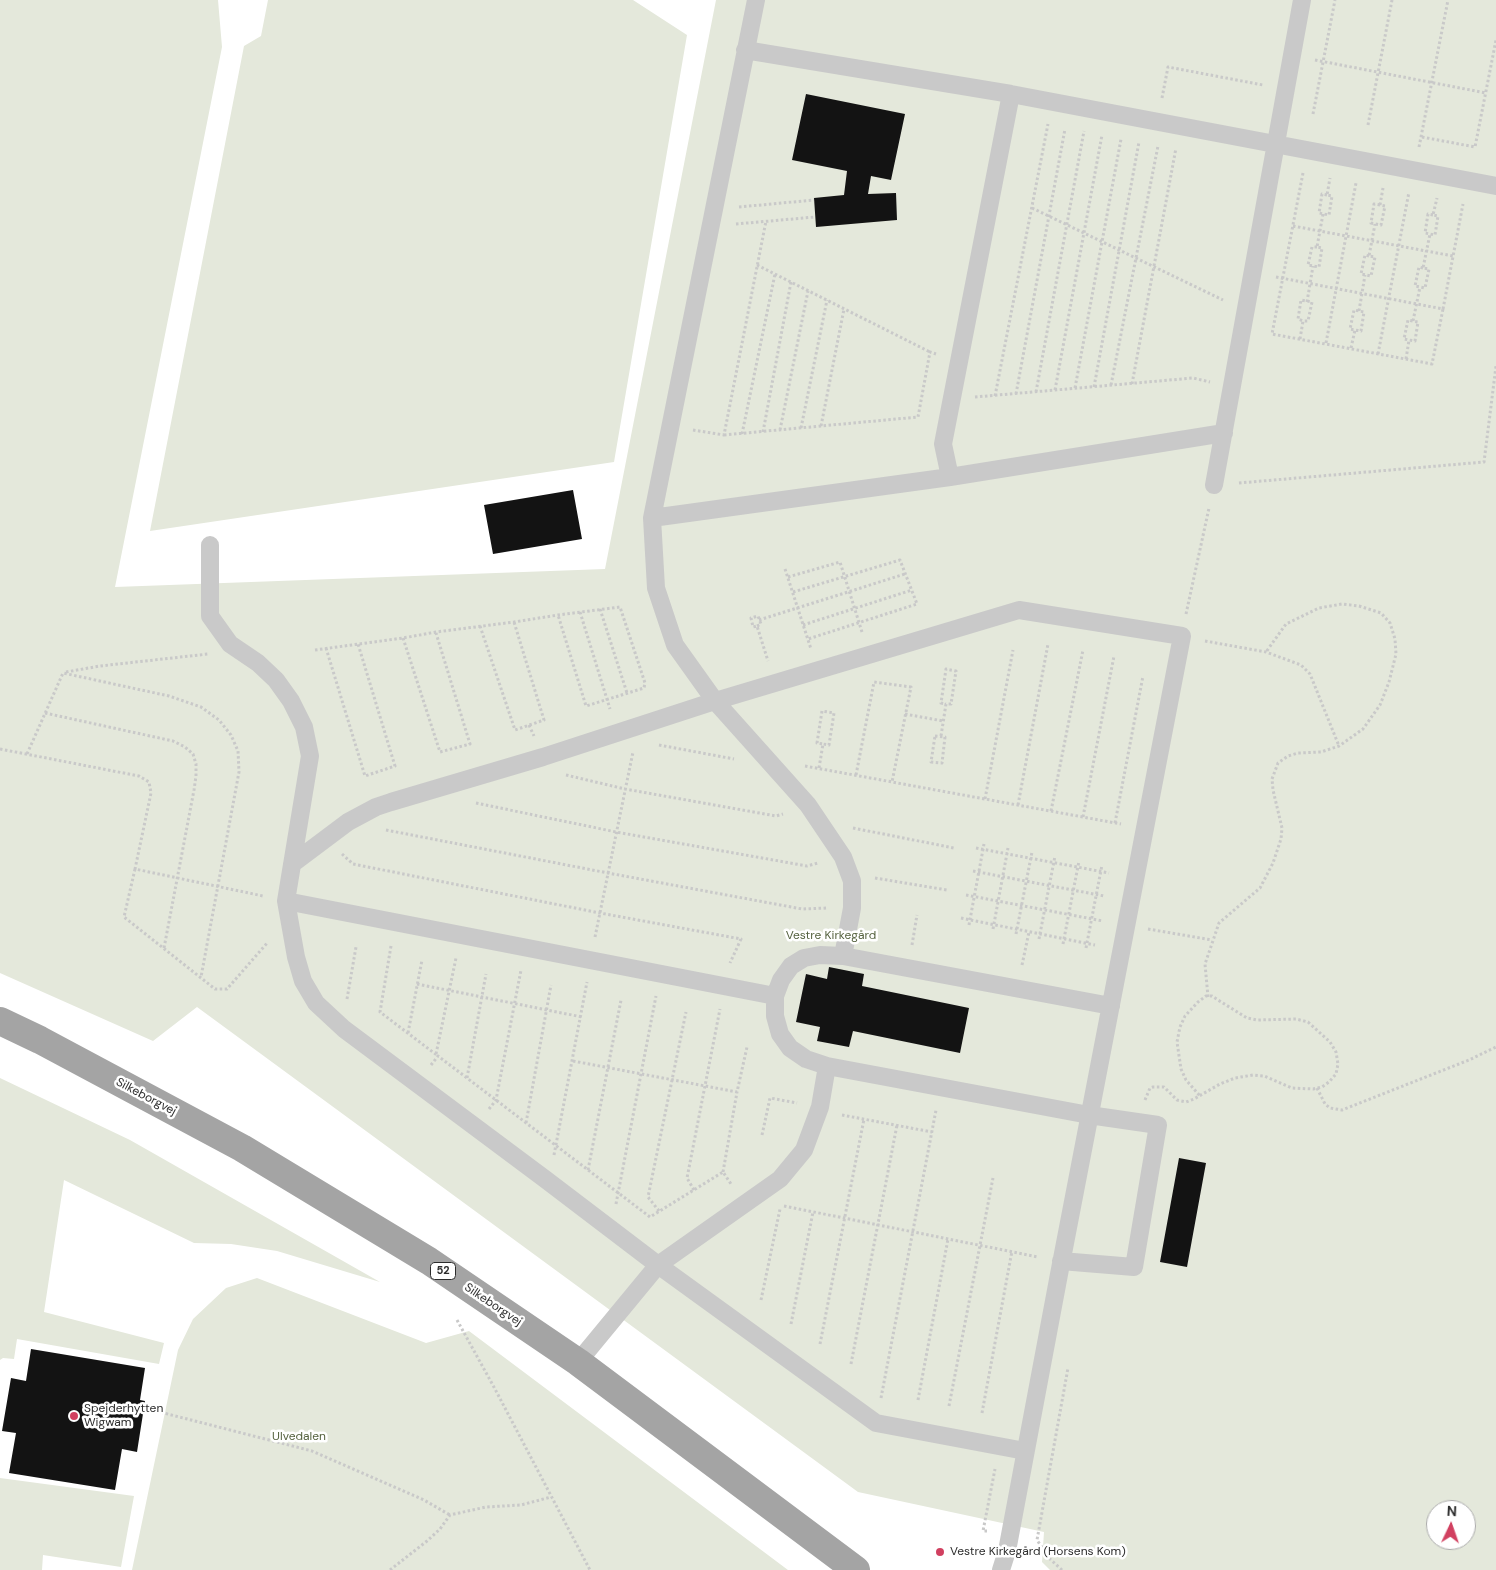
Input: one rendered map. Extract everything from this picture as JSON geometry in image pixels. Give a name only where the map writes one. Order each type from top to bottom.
[{"type":"main road","name":"Silkeborgvej","points":[[0,1021],[40,1040],[242,1148],[429,1261],[578,1362],[856,1570]]},
{"type":"lane","points":[[756,0],[652,518],[656,588],[675,645],[715,701],[808,805],[843,857],[852,881],[852,908],[843,956]]},
{"type":"lane","points":[[1214,485],[1302,0]]},
{"type":"lane","points":[[745,50],[1011,94],[1496,186]]},
{"type":"lane","points":[[950,477],[943,444],[1011,94]]},
{"type":"lane","points":[[652,518],[950,477],[1224,433]]},
{"type":"lane","points":[[210,545],[210,616],[230,644],[258,662],[276,680],[291,701],[304,727],[310,756],[286,901],[295,949],[304,981],[316,1003],[344,1029],[603,1224],[876,1423],[1025,1451]]},
{"type":"lane","points":[[292,864],[348,822],[376,807],[537,759],[715,701],[1019,610],[1182,636],[1061,1261],[1007,1552],[1002,1570]]},
{"type":"lane","points":[[286,901],[775,996]]},
{"type":"lane","points":[[1061,1261],[1134,1266],[1158,1125],[1089,1115],[828,1066],[806,1059],[790,1048],[780,1034],[775,1016],[775,996],[781,980],[791,966],[804,958],[820,955],[843,956],[1111,1006]]},
{"type":"lane","points":[[578,1362],[658,1265],[780,1179],[804,1150],[819,1109],[828,1066]]},
{"type":"path","points":[[1313,114],[1335,0]]},
{"type":"path","points":[[1368,125],[1392,0]]},
{"type":"path","points":[[1422,137],[1475,147],[1496,40]]},
{"type":"path","points":[[1292,56],[1486,93]]},
{"type":"path","points":[[1157,121],[1168,67],[1286,89]]},
{"type":"path","points":[[995,396],[1052,102]]},
{"type":"path","points":[[1016,394],[1066,124]]},
{"type":"path","points":[[1036,392],[1084,128]]},
{"type":"path","points":[[1055,390],[1103,132]]},
{"type":"path","points":[[1075,388],[1122,136]]},
{"type":"path","points":[[1094,387],[1139,139]]},
{"type":"path","points":[[1111,385],[1158,143]]},
{"type":"path","points":[[1132,384],[1176,147]]},
{"type":"path","points":[[1312,174],[1303,172],[1272,334],[1432,364],[1463,203],[1454,201]]},
{"type":"path","points":[[1321,176],[1339,179]]},
{"type":"path","points":[[1327,195],[1330,177]]},
{"type":"path","points":[[1348,181],[1365,184]]},
{"type":"path","points":[[1326,344],[1356,182]]},
{"type":"path","points":[[1374,186],[1392,189]]},
{"type":"path","points":[[1380,205],[1383,187]]},
{"type":"path","points":[[1401,191],[1410,192]]},
{"type":"path","points":[[1322,194],[1327,195],[1332,196],[1329,215],[1319,213],[1322,194]]},
{"type":"path","points":[[1433,215],[1437,197],[1446,199]]},
{"type":"path","points":[[814,200],[729,208],[713,212],[725,225],[815,216]]},
{"type":"path","points":[[1374,204],[1380,205],[1385,206],[1381,225],[1371,223],[1374,204]]},
{"type":"path","points":[[1032,208],[1246,311]]},
{"type":"path","points":[[1317,247],[1324,214]]},
{"type":"path","points":[[1428,214],[1433,215],[1438,216],[1435,235],[1424,233],[1428,214]]},
{"type":"path","points":[[724,435],[766,221]]},
{"type":"path","points":[[1369,256],[1375,224]]},
{"type":"path","points":[[1293,226],[1453,256]]},
{"type":"path","points":[[1423,268],[1430,234]]},
{"type":"path","points":[[1312,246],[1317,247],[1322,248],[1319,267],[1308,265],[1312,246]]},
{"type":"path","points":[[1364,255],[1369,256],[1375,257],[1371,276],[1366,276],[1361,274],[1364,255]]},
{"type":"path","points":[[757,265],[930,352],[960,358]]},
{"type":"path","points":[[1307,302],[1314,266]]},
{"type":"path","points":[[1419,267],[1423,268],[1429,269],[1425,288],[1415,286],[1419,267]]},
{"type":"path","points":[[1253,273],[1443,309]]},
{"type":"path","points":[[742,434],[775,274]]},
{"type":"path","points":[[1359,311],[1366,276]]},
{"type":"path","points":[[762,432],[792,282]]},
{"type":"path","points":[[1413,321],[1420,287]]},
{"type":"path","points":[[780,430],[808,291]]},
{"type":"path","points":[[801,428],[827,300]]},
{"type":"path","points":[[1302,300],[1312,302],[1308,321],[1303,321],[1298,319],[1302,300]]},
{"type":"path","points":[[821,426],[844,309]]},
{"type":"path","points":[[1354,310],[1364,312],[1361,331],[1355,330],[1350,329],[1354,310]]},
{"type":"path","points":[[1408,320],[1418,322],[1415,341],[1409,340],[1404,339],[1408,320]]},
{"type":"path","points":[[1300,339],[1303,321]]},
{"type":"path","points":[[1351,348],[1355,330]]},
{"type":"path","points":[[1406,359],[1409,340]]},
{"type":"path","points":[[670,426],[724,435],[918,417],[930,352]]},
{"type":"path","points":[[1214,485],[1484,462],[1496,366]]},
{"type":"path","points":[[953,394],[970,398],[1193,378],[1233,386]]},
{"type":"path","points":[[1190,595],[1207,515]]},
{"type":"path","points":[[793,592],[900,560],[917,604],[808,639]]},
{"type":"path","points":[[788,577],[840,562],[869,655]]},
{"type":"path","points":[[785,569],[818,670]]},
{"type":"path","points":[[759,620],[905,574]]},
{"type":"path","points":[[804,624],[912,590]]},
{"type":"path","points":[[1208,996],[1204,964],[1219,923],[1260,888],[1273,863],[1281,839],[1282,828],[1272,779],[1278,763],[1298,752],[1321,752],[1339,746],[1363,729],[1380,705],[1389,682],[1396,654],[1396,639],[1390,623],[1381,613],[1359,606],[1342,604],[1319,608],[1286,624],[1266,652]]},
{"type":"path","points":[[315,650],[620,606],[645,683],[644,688],[586,706],[558,615]]},
{"type":"path","points":[[600,609],[627,693]]},
{"type":"path","points":[[580,612],[618,733]]},
{"type":"path","points":[[758,616],[761,624],[757,626],[753,627],[751,618],[758,616]]},
{"type":"path","points":[[480,626],[515,730],[544,720],[514,622]]},
{"type":"path","points":[[757,626],[775,683]]},
{"type":"path","points":[[402,638],[440,752],[470,744],[436,632]]},
{"type":"path","points":[[1182,636],[1266,652],[1301,665],[1310,674],[1339,746]]},
{"type":"path","points":[[63,673],[100,666],[218,652],[230,644]]},
{"type":"path","points":[[326,648],[365,776],[395,766],[358,644]]},
{"type":"path","points":[[1018,805],[1048,644]]},
{"type":"path","points":[[985,799],[1013,650]]},
{"type":"path","points":[[1051,811],[1083,650]]},
{"type":"path","points":[[1083,817],[1114,656]]},
{"type":"path","points":[[946,669],[956,670],[951,704],[946,704],[941,703],[946,669]]},
{"type":"path","points":[[27,754],[63,673]]},
{"type":"path","points":[[63,673],[169,696],[201,707],[219,720],[231,735],[238,751],[239,772],[236,796],[200,977]]},
{"type":"path","points":[[1115,823],[1143,676]]},
{"type":"path","points":[[856,775],[874,682],[911,687],[892,782]]},
{"type":"path","points":[[941,736],[946,704]]},
{"type":"path","points":[[822,711],[834,714],[829,745],[823,744],[817,743],[822,711]]},
{"type":"path","points":[[45,713],[173,742],[185,747],[193,754],[196,764],[196,776],[164,948]]},
{"type":"path","points":[[905,714],[943,721]]},
{"type":"path","points":[[935,736],[941,736],[945,737],[942,764],[931,762],[935,736]]},
{"type":"path","points":[[654,744],[740,760],[759,750]]},
{"type":"path","points":[[819,768],[823,744]]},
{"type":"path","points":[[0,749],[140,776],[149,782],[151,793],[124,916],[216,989],[227,988],[274,937],[286,901],[135,869]]},
{"type":"path","points":[[537,759],[546,771],[625,789],[776,816],[808,805]]},
{"type":"path","points":[[783,777],[795,764],[1145,828]]},
{"type":"path","points":[[457,782],[468,801],[616,832],[807,866],[843,857]]},
{"type":"path","points":[[376,807],[384,830],[802,909],[852,908]]},
{"type":"path","points":[[829,837],[851,828],[954,848]]},
{"type":"path","points":[[969,925],[984,844]]},
{"type":"path","points":[[976,848],[1109,873]]},
{"type":"path","points":[[993,927],[1008,848]]},
{"type":"path","points":[[1016,934],[1032,852]]},
{"type":"path","points":[[1039,939],[1055,856]]},
{"type":"path","points":[[1063,944],[1079,860]]},
{"type":"path","points":[[1086,948],[1102,865]]},
{"type":"path","points":[[972,871],[1104,896]]},
{"type":"path","points":[[852,881],[878,878],[947,890]]},
{"type":"path","points":[[966,894],[1127,926],[1212,940]]},
{"type":"path","points":[[908,968],[917,915]]},
{"type":"path","points":[[961,918],[993,927],[1016,929],[1095,945]]},
{"type":"path","points":[[395,922],[380,1012],[650,1218],[723,1172]]},
{"type":"path","points":[[1021,967],[1029,932]]},
{"type":"path","points":[[417,1084],[437,1055],[461,935]]},
{"type":"path","points":[[334,1020],[346,1009],[356,947]]},
{"type":"path","points":[[476,1128],[496,1100],[525,947]]},
{"type":"path","points":[[408,1033],[422,960]]},
{"type":"path","points":[[467,1078],[486,974]]},
{"type":"path","points":[[603,1224],[615,1210],[660,974]]},
{"type":"path","points":[[417,984],[582,1016]]},
{"type":"path","points":[[526,1123],[551,985]]},
{"type":"path","points":[[1134,1121],[1150,1088],[1164,1088],[1177,1100],[1186,1102],[1200,1096],[1220,1084],[1235,1078],[1253,1075],[1264,1076],[1292,1088],[1317,1088],[1329,1082],[1336,1074],[1338,1064],[1336,1052],[1330,1042],[1308,1022],[1296,1019],[1257,1020],[1247,1018],[1212,996],[1208,996],[1198,1002],[1186,1016],[1180,1027],[1177,1042],[1181,1069],[1186,1080],[1200,1096]]},
{"type":"path","points":[[588,1170],[621,1000]]},
{"type":"path","points":[[659,1212],[648,1197],[686,1012]]},
{"type":"path","points":[[744,1204],[723,1172],[747,1047]]},
{"type":"path","points":[[1317,1088],[1324,1104],[1330,1108],[1342,1110],[1469,1060],[1496,1047]]},
{"type":"path","points":[[573,1061],[737,1092]]},
{"type":"path","points":[[876,1423],[940,1087]]},
{"type":"path","points":[[762,1134],[770,1098],[932,1132]]},
{"type":"path","points":[[820,1344],[864,1119]]},
{"type":"path","points":[[851,1364],[897,1125]]},
{"type":"path","points":[[949,1406],[993,1178]]},
{"type":"path","points":[[761,1300],[781,1206],[1061,1261]]},
{"type":"path","points":[[791,1324],[813,1212]]},
{"type":"path","points":[[918,1400],[948,1238]]},
{"type":"path","points":[[982,1412],[1012,1251]]},
{"type":"path","points":[[457,1320],[590,1570]]},
{"type":"path","points":[[1062,1570],[1050,1559],[1037,1540],[1070,1359]]},
{"type":"path","points":[[156,1411],[312,1451],[424,1500],[450,1515]]},
{"type":"path","points":[[390,1570],[427,1541],[440,1529],[450,1515],[486,1507],[521,1505],[551,1497]]},
{"type":"green space","name":"Vestre Kirkegård","points":[[0,0],[218,0],[222,47],[115,587],[605,569],[716,0],[1496,0],[1496,1570],[1050,1570],[1042,1562],[1044,1532],[858,1492],[197,1007],[153,1041],[0,973]]},
{"type":"green space","points":[[268,0],[633,0],[687,35],[614,462],[150,531],[244,46],[261,36]]},
{"type":"green space","points":[[0,1078],[130,1140],[380,1282],[277,1251],[231,1244],[194,1243],[64,1180],[44,1312],[164,1343],[159,1364],[17,1339],[14,1359],[3,1358],[0,1360]]},
{"type":"green space","name":"Ulvedalen","points":[[257,1278],[426,1343],[469,1331],[788,1570],[132,1570],[178,1350],[193,1319],[226,1288]]},
{"type":"green space","points":[[0,1478],[134,1496],[121,1567],[43,1555],[42,1570],[0,1570]]},
{"type":"building","points":[[806,94],[905,114],[891,180],[871,176],[868,194],[896,193],[897,220],[816,227],[814,198],[844,195],[847,171],[792,160]]},
{"type":"building","points":[[573,490],[582,539],[493,554],[484,505]]},
{"type":"building","points":[[829,967],[864,974],[862,986],[969,1008],[960,1053],[853,1031],[849,1047],[817,1041],[820,1027],[796,1022],[806,974],[827,979]]},
{"type":"building","points":[[1179,1158],[1206,1163],[1187,1267],[1160,1262]]},
{"type":"building","name":"Spejderhytten Wigwam","points":[[31,1349],[145,1368],[140,1400],[145,1401],[137,1452],[122,1449],[115,1490],[9,1473],[16,1433],[2,1431],[11,1378],[26,1381]]},
{"type":"place","name":"Spejderhytten Wigwam","points":[[74,1416]]},
{"type":"place","name":"Vestre Kirkegård (Horsens Kom)","points":[[940,1552]]}]
